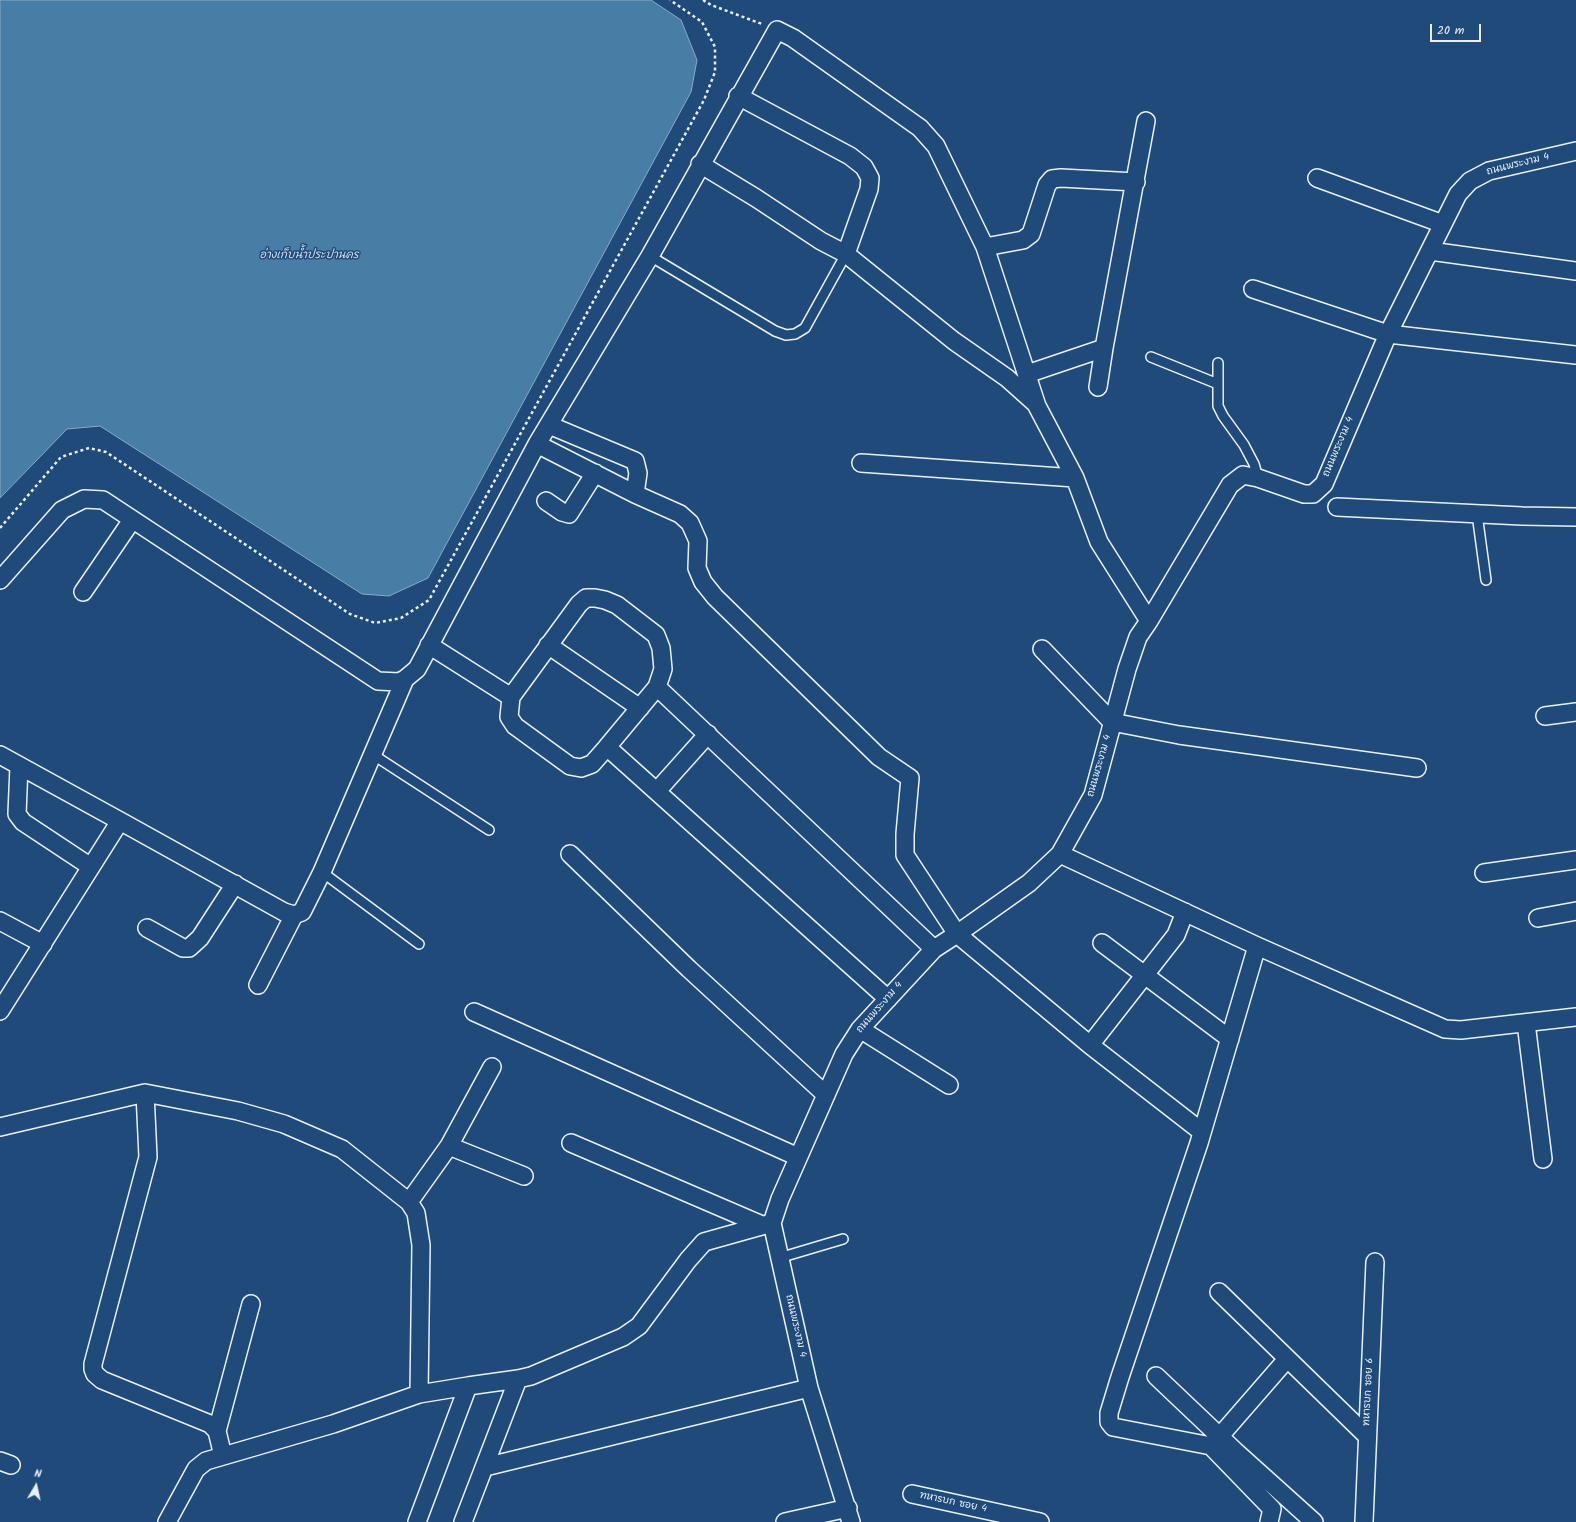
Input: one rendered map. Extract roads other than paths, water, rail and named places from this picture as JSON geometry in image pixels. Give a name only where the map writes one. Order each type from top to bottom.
[{"type":"street","points":[[0,580],[62,510],[84,499],[103,500],[378,681],[399,682],[406,679],[417,669],[537,444],[650,256],[738,96],[777,30],[794,38],[920,128],[936,146],[985,247],[1037,406],[1075,478],[1099,542],[1149,621]]},
{"type":"street","points":[[738,96],[850,156],[864,166],[870,178],[869,189],[846,254]]},
{"type":"street","points":[[1098,387],[1146,121]]},
{"type":"street","name":"ถนนพระงาม 4","points":[[850,1515],[809,1388],[779,1258],[767,1224],[780,1199],[844,1054],[860,1029],[934,948],[957,934],[1029,883],[1060,854],[1093,795],[1127,669],[1138,637],[1230,485],[1243,475],[1258,478],[1304,494],[1313,494],[1324,484],[1388,334],[1458,194],[1470,181],[1489,171],[1576,151]]},
{"type":"street","points":[[700,164],[756,198],[821,241],[846,254],[954,341],[1007,378],[1037,406]]},
{"type":"street","points":[[985,247],[1023,240],[1031,234],[1047,186],[1052,179],[1061,178],[1136,182]]},
{"type":"street","points":[[1317,178],[1443,224]]},
{"type":"street","points":[[1430,251],[1576,272]]},
{"type":"street","points":[[1253,289],[1388,334],[1576,355]]},
{"type":"street","points":[[1027,374],[1104,348]]},
{"type":"street","points":[[549,425],[636,461],[638,473],[635,494]]},
{"type":"street","points":[[537,444],[635,494],[680,514],[690,523],[698,541],[697,568],[703,582],[715,597],[879,757],[910,778],[905,834],[905,855],[957,934],[1090,1045],[1202,1132]]},
{"type":"street","points":[[861,463],[1075,478]]},
{"type":"street","points":[[546,501],[562,512],[569,514],[595,473]]},
{"type":"street","points":[[1337,507],[1576,517]]},
{"type":"street","points":[[83,592],[132,520]]},
{"type":"street","points":[[586,598],[595,598],[617,605],[656,635],[661,648],[663,669],[657,687],[592,764],[581,768],[570,766],[515,726],[509,717],[511,697],[548,645],[579,604],[586,598]]},
{"type":"street","points":[[429,645],[511,697]]},
{"type":"street","points":[[548,645],[640,708]]},
{"type":"street","points":[[1042,649],[1112,722],[1179,734],[1417,768]]},
{"type":"street","points":[[0,755],[284,912],[294,915],[302,912],[322,872],[372,754],[406,679]]},
{"type":"street","points":[[657,687],[934,948]]},
{"type":"street","points":[[1544,716],[1576,712]]},
{"type":"street","points":[[657,791],[708,734]]},
{"type":"street","points":[[607,747],[888,999]]},
{"type":"street","points":[[19,766],[17,814],[23,822],[91,867]]},
{"type":"street","points":[[0,1011],[120,821]]},
{"type":"street","points":[[570,854],[689,969],[826,1095]]},
{"type":"street","points":[[1060,854],[1257,946],[1445,1029],[1461,1030],[1576,1017]]},
{"type":"street","points":[[1484,872],[1576,860]]},
{"type":"street","points":[[147,928],[183,948],[189,948],[200,938],[235,884]]},
{"type":"street","points":[[1538,918],[1576,911]]},
{"type":"street","points":[[1090,1045],[1176,935],[1185,912]]},
{"type":"street","points":[[258,985],[294,915]]},
{"type":"street","points":[[0,921],[42,944]]},
{"type":"street","points":[[1102,943],[1230,1039]]},
{"type":"street","points":[[1257,946],[1202,1132],[1120,1377],[1109,1414],[1109,1422],[1113,1427],[1212,1446],[1272,1509],[1269,1522]]},
{"type":"street","points":[[474,1012],[798,1157]]},
{"type":"street","points":[[1526,1023],[1543,1159]]},
{"type":"street","points":[[860,1029],[949,1085]]},
{"type":"street","points":[[410,1202],[449,1146],[492,1068]]},
{"type":"street","points":[[0,1127],[145,1093],[238,1111],[284,1124],[342,1149],[410,1202],[416,1213],[421,1245],[419,1394]]},
{"type":"street","points":[[145,1093],[148,1156],[93,1364],[93,1369],[95,1374],[102,1380],[210,1424],[217,1431]]},
{"type":"street","points":[[571,1143],[767,1224]]},
{"type":"street","points":[[449,1146],[524,1176]]},
{"type":"street","points":[[167,1522],[196,1469],[206,1461],[333,1424],[419,1394],[531,1376],[623,1337],[639,1326],[688,1260],[704,1242],[767,1224]]},
{"type":"street","name":"ทหารบก ซอย 6","points":[[1364,1522],[1375,1262]]},
{"type":"street","points":[[1219,1292],[1367,1436]]},
{"type":"street","points":[[223,1456],[217,1431],[251,1304]]},
{"type":"street","points":[[1220,1436],[1287,1359]]},
{"type":"street","points":[[1156,1376],[1235,1452],[1314,1522]]},
{"type":"street","points":[[463,1522],[518,1379]]},
{"type":"street","points":[[417,1522],[468,1386]]},
{"type":"street","points":[[485,1467],[809,1388]]},
{"type":"street","name":"ทหารบก ซอย 4","points":[[912,1494],[1040,1522]]},
{"type":"street","points":[[784,1522],[850,1515]]},
{"type":"lane","points":[[650,256],[775,330],[786,335],[795,334],[805,328],[846,254]]},
{"type":"lane","points":[[1151,357],[1218,384]]},
{"type":"lane","points":[[1218,363],[1218,406],[1223,416],[1244,445],[1254,464],[1258,478]]},
{"type":"lane","points":[[1477,514],[1486,580]]},
{"type":"lane","points":[[372,754],[489,830]]},
{"type":"lane","points":[[322,872],[419,944]]},
{"type":"lane","points":[[779,1258],[843,1239]]},
{"type":"water","name":"อ่างเก็บน้ำประปานคร","points":[[0,0],[651,0],[681,20],[697,60],[691,92],[428,578],[389,596],[362,594],[100,426],[67,429],[0,498]]}]
